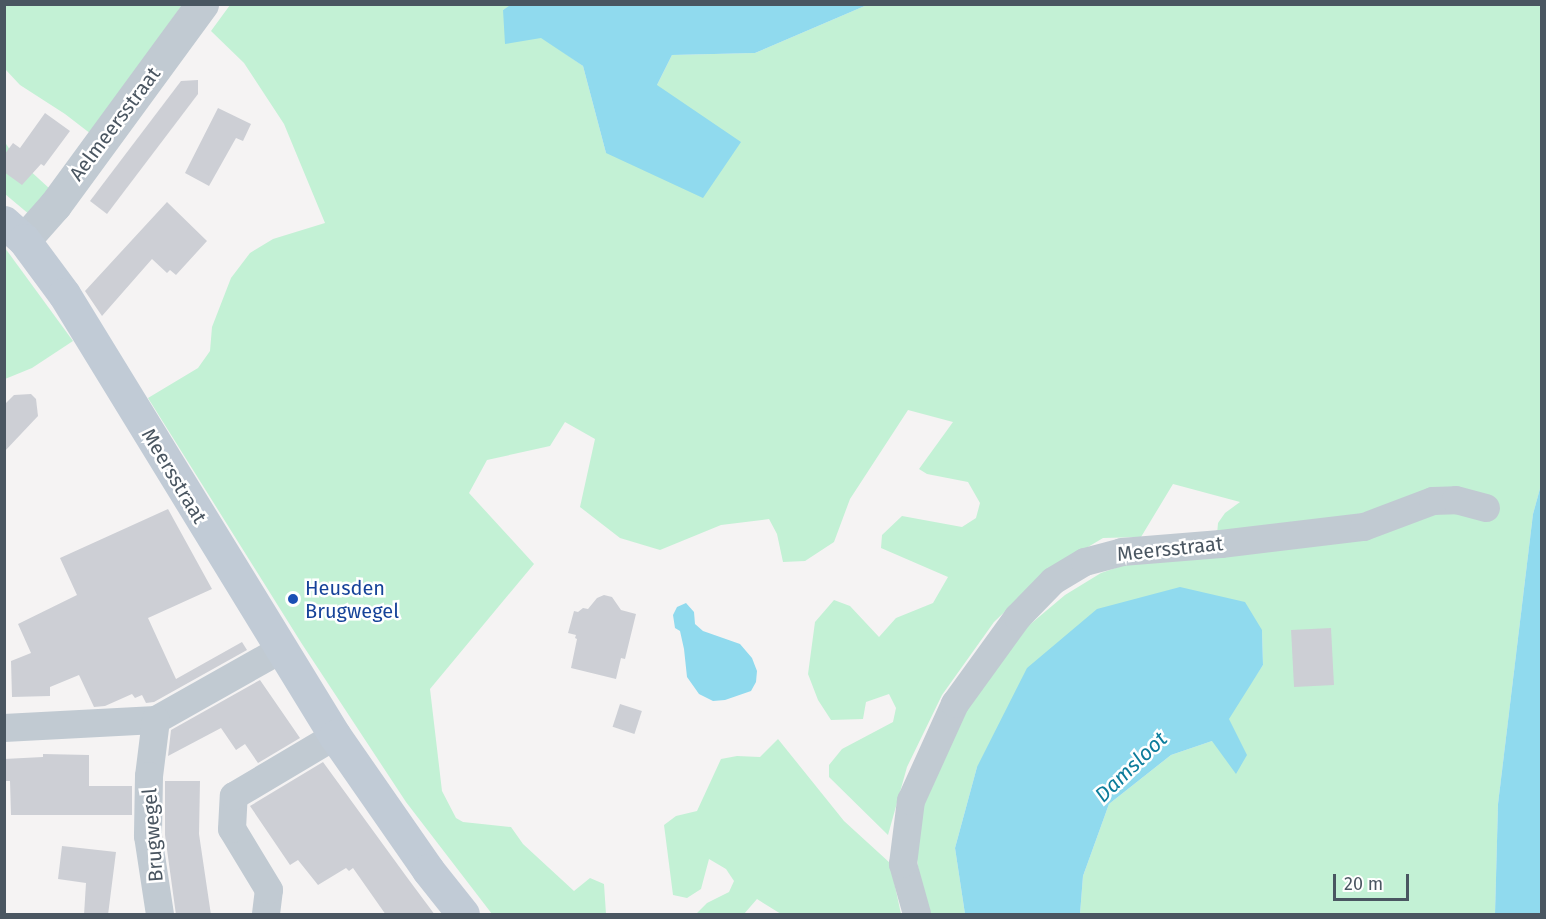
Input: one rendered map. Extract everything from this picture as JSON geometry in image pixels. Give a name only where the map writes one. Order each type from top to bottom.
[{"type":"main road","name":"Meersstraat","points":[[14,231],[64,294],[280,650],[335,736],[428,870],[463,915]]},
{"type":"street","name":"Aelmeersstraat","points":[[14,231],[55,205],[202,4]]},
{"type":"street","name":"Meersstraat","points":[[917,915],[903,864],[911,801],[955,704],[1018,617],[1053,581],[1085,562],[1122,552],[1364,527],[1433,501],[1456,500],[1486,508]]},
{"type":"street","points":[[4,728],[156,720],[280,650]]},
{"type":"street","name":"Brugwegel","points":[[156,720],[148,776],[148,836],[160,915]]},
{"type":"street","points":[[266,915],[269,890],[232,829],[234,796],[335,736]]},
{"type":"green space","points":[[5,5],[182,5],[91,134],[20,85],[5,69]]},
{"type":"green space","points":[[230,5],[512,5],[503,10],[583,66],[606,153],[657,85],[672,55],[755,53],[867,5],[1541,5],[1541,485],[1533,514],[1498,804],[1495,914],[1080,914],[1083,876],[1109,804],[1171,755],[1212,741],[1263,665],[1262,630],[977,767],[955,848],[965,914],[928,914],[922,895],[916,852],[923,807],[959,719],[1027,627],[1065,595],[1101,573],[1130,563],[1182,559],[1391,506],[1342,518],[1217,535],[1218,523],[1225,513],[1240,502],[1173,484],[1141,537],[1103,538],[1046,572],[994,622],[942,695],[907,767],[888,835],[829,777],[829,765],[842,749],[893,722],[896,708],[889,694],[866,702],[863,719],[831,720],[818,700],[808,674],[815,622],[834,600],[850,606],[879,637],[896,618],[933,603],[948,577],[881,548],[882,535],[902,516],[962,527],[976,518],[980,503],[968,482],[927,474],[919,469],[953,422],[908,410],[850,499],[834,542],[805,561],[783,562],[777,534],[769,519],[721,525],[660,550],[620,538],[580,507],[595,439],[565,422],[550,446],[487,460],[469,493],[534,564],[430,689],[442,791],[456,818],[463,822],[511,827],[523,844],[574,891],[590,878],[604,884],[606,914],[492,914],[406,802],[302,644],[148,398],[198,368],[210,351],[212,327],[231,278],[250,253],[273,239],[325,223],[284,124],[244,63],[211,31]]},
{"type":"green space","points":[[4,141],[15,157],[50,189],[30,215],[5,194]]},
{"type":"green space","points":[[5,248],[73,341],[32,368],[5,379]]},
{"type":"green space","points":[[778,739],[844,821],[890,863],[901,914],[781,914],[757,899],[744,914],[696,914],[707,903],[729,892],[734,881],[726,869],[709,859],[701,889],[687,898],[673,895],[664,825],[676,816],[697,811],[721,759],[737,756],[760,757]]},
{"type":"water","points":[[512,4],[867,5],[755,53],[672,55],[657,85],[741,142],[703,198],[606,153],[583,66],[541,38],[505,44],[503,10]]},
{"type":"water","points":[[1541,485],[1541,914],[1495,914],[1498,804],[1533,514]]},
{"type":"water","name":"Damsloot","points":[[1180,587],[1245,602],[1262,630],[1263,665],[1229,719],[1247,755],[1236,774],[1212,741],[1171,755],[1109,804],[1083,876],[1080,914],[965,914],[955,848],[977,767],[1027,668],[1097,609]]},
{"type":"water","points":[[686,603],[694,612],[695,624],[703,631],[740,644],[752,658],[757,671],[756,682],[751,691],[725,700],[713,701],[699,694],[687,677],[680,631],[675,628],[673,615],[677,607]]},
{"type":"building","points":[[198,80],[198,94],[107,214],[90,201],[181,81]]},
{"type":"building","points":[[218,108],[251,124],[243,141],[236,138],[209,186],[185,173]]},
{"type":"building","points":[[45,113],[70,131],[44,166],[41,164],[22,185],[4,172],[4,155],[13,143],[20,148]]},
{"type":"building","points":[[167,202],[207,241],[176,275],[170,270],[167,273],[152,259],[102,316],[85,291]]},
{"type":"building","points":[[31,394],[36,399],[38,416],[4,452],[4,405],[14,395]]},
{"type":"building","points":[[168,509],[212,589],[148,618],[176,679],[242,642],[247,650],[154,702],[146,703],[142,695],[135,698],[132,694],[105,706],[94,707],[79,675],[50,687],[50,696],[12,697],[11,661],[31,653],[18,624],[77,595],[60,558]]},
{"type":"building","points":[[604,595],[612,597],[621,610],[636,614],[625,659],[621,658],[616,679],[571,668],[577,639],[576,635],[568,633],[574,611],[588,609],[597,598]]},
{"type":"building","points":[[1331,628],[1334,685],[1294,687],[1291,630]]},
{"type":"building","points":[[260,680],[300,738],[258,763],[245,744],[236,750],[221,728],[168,756],[171,730]]},
{"type":"building","points":[[620,704],[642,711],[634,734],[613,727]]},
{"type":"building","points":[[43,754],[89,755],[89,786],[132,786],[132,815],[11,815],[10,781],[4,781],[4,759],[43,757]]},
{"type":"building","points":[[323,762],[435,915],[386,915],[353,868],[349,871],[346,868],[318,885],[298,860],[290,865],[250,806]]},
{"type":"building","points":[[165,781],[200,781],[199,834],[211,915],[176,915],[165,835]]},
{"type":"building","points":[[62,846],[116,852],[108,915],[84,915],[86,883],[58,879]]},
{"type":"place","name":"Heusden Brugwegel","points":[[293,599]]}]
